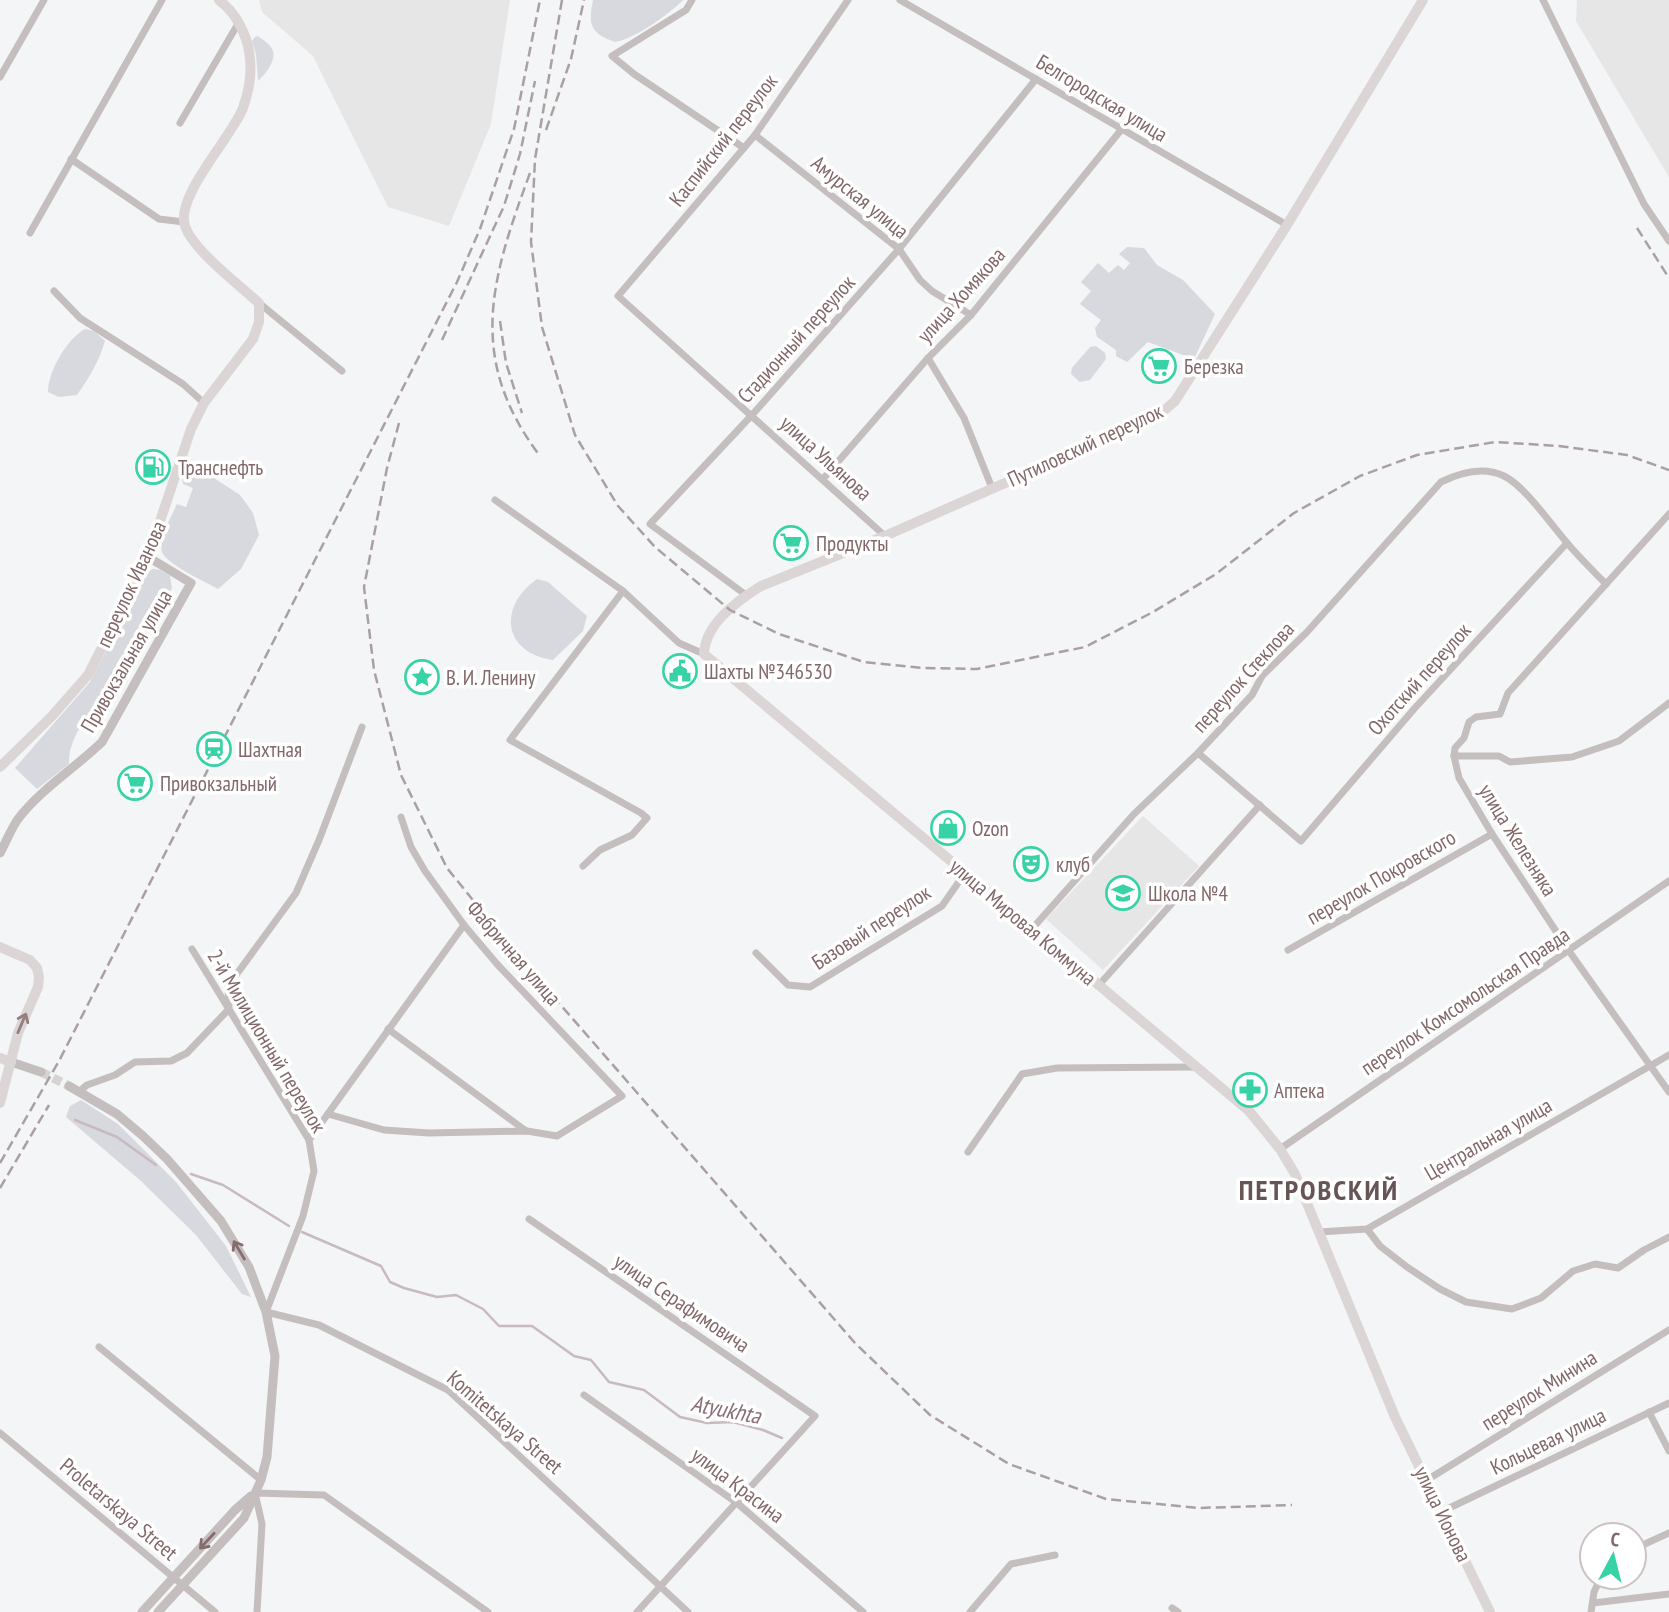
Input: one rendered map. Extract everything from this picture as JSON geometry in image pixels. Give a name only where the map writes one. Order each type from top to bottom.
[{"type":"main road","points":[[219,0],[240,21],[249,48],[251,76],[243,109],[188,198],[184,222],[190,239],[259,303]]},
{"type":"main road","name":"Путиловский переулок","points":[[704,654],[704,645],[710,630],[746,595],[761,586],[885,536],[1159,415],[1175,401],[1287,225],[1423,0]]},
{"type":"main road","name":"переулок Иванова","points":[[1,764],[52,716],[88,675],[148,557],[185,445],[204,403],[253,339],[259,322],[259,303]]},
{"type":"main road","name":"улица Мировая Коммуна","points":[[704,654],[1249,1111],[1280,1149],[1295,1174],[1395,1417]]},
{"type":"main road","points":[[0,947],[30,960],[37,968],[38,986],[18,1033],[0,1103]]},
{"type":"main road","points":[[0,1058],[11,1062]]},
{"type":"main road","name":"улица Ионова","points":[[1395,1417],[1490,1612]]},
{"type":"street","points":[[0,78],[44,0]]},
{"type":"street","points":[[30,233],[162,0]]},
{"type":"street","points":[[692,0],[686,10],[612,56],[634,74],[744,148]]},
{"type":"street","name":"Каспийский переулок","points":[[618,296],[755,135],[848,0]]},
{"type":"street","name":"Белгородская улица","points":[[900,0],[1287,225]]},
{"type":"street","points":[[1543,0],[1643,204],[1669,241]]},
{"type":"street","points":[[180,123],[240,21]]},
{"type":"street","points":[[0,68],[9,61]]},
{"type":"street","name":"Стадионный переулок","points":[[746,595],[650,524],[752,415],[899,249],[1036,79]]},
{"type":"street","name":"улица Хомякова","points":[[822,479],[928,358],[971,315],[1121,130]]},
{"type":"street","name":"Амурская улица","points":[[755,135],[899,249],[920,280],[932,291],[971,315]]},
{"type":"street","points":[[71,159],[159,219],[184,222]]},
{"type":"street","points":[[54,291],[80,318],[183,384],[204,403]]},
{"type":"street","name":"улица Ульянова","points":[[618,296],[885,536]]},
{"type":"street","points":[[259,303],[342,371]]},
{"type":"street","points":[[928,358],[964,418],[992,488]]},
{"type":"street","name":"переулок Стеклова","points":[[1031,930],[1135,814],[1198,753],[1252,695],[1262,676],[1307,632],[1441,482],[1457,474],[1491,471],[1507,477],[1539,509],[1566,543]]},
{"type":"street","name":"улица Мировая Коммуна","points":[[495,500],[623,592],[679,643],[704,654]]},
{"type":"street","points":[[1669,514],[1507,694],[1500,714],[1476,717],[1469,722],[1464,738],[1455,748],[1454,756],[1499,756],[1510,762],[1572,757],[1619,741],[1669,703]]},
{"type":"street","points":[[1566,543],[1605,584]]},
{"type":"street","name":"Охотский переулок","points":[[1260,805],[1301,841],[1414,709],[1566,543]]},
{"type":"street","name":"Привокзальная улица","points":[[0,853],[17,820],[43,793],[102,742],[191,583],[148,557]]},
{"type":"street","points":[[583,866],[600,850],[632,835],[647,818],[510,740],[623,592]]},
{"type":"street","points":[[80,1091],[87,1084],[115,1075],[135,1062],[171,1061],[187,1052],[229,1009],[228,986],[296,893],[320,840],[362,727]]},
{"type":"street","points":[[1098,986],[1260,805],[1198,753]]},
{"type":"street","name":"улица Железняка","points":[[1454,756],[1459,778],[1492,834],[1569,951],[1669,1092]]},
{"type":"street","name":"Фабричная улица","points":[[401,817],[411,847],[425,872],[464,925],[515,984],[622,1096],[557,1136],[527,1131]]},
{"type":"street","name":"переулок Покровского","points":[[1288,950],[1492,834]]},
{"type":"street","name":"Базовый переулок","points":[[756,953],[788,985],[810,987],[942,906],[965,873]]},
{"type":"street","name":"переулок Комсомольская Правда","points":[[1280,1149],[1669,881]]},
{"type":"street","points":[[309,1140],[464,925]]},
{"type":"street","name":"2-й Милиционный переулок","points":[[192,949],[309,1140],[314,1171],[303,1216],[267,1312]]},
{"type":"street","points":[[388,1029],[527,1131]]},
{"type":"street","name":"Центральная улица","points":[[1319,1232],[1367,1229],[1669,1055]]},
{"type":"street","points":[[11,1062],[41,1072]]},
{"type":"street","points":[[968,1152],[1022,1074],[1057,1068],[1195,1067]]},
{"type":"street","points":[[69,1086],[117,1114],[143,1136],[167,1159],[221,1221],[249,1266],[267,1312],[275,1356],[267,1457],[261,1480],[244,1518],[158,1612]]},
{"type":"street","points":[[328,1114],[383,1130],[429,1133],[527,1131]]},
{"type":"street","name":"улица Серафимовича","points":[[529,1219],[815,1416],[737,1503]]},
{"type":"street","points":[[1367,1229],[1380,1245],[1440,1289],[1466,1302],[1512,1309],[1541,1298],[1573,1270],[1595,1264],[1618,1268],[1669,1237]]},
{"type":"street","name":"Komitetskaya Street","points":[[267,1312],[319,1325],[448,1390],[688,1612]]},
{"type":"street","name":"переулок Минина","points":[[1427,1480],[1669,1330]]},
{"type":"street","points":[[99,1347],[261,1480]]},
{"type":"street","name":"улица Красина","points":[[584,1395],[737,1503],[863,1612]]},
{"type":"street","name":"Кольцевая улица","points":[[1443,1511],[1669,1403]]},
{"type":"street","points":[[1649,1412],[1669,1451]]},
{"type":"street","name":"Proletarskaya Street","points":[[0,1433],[215,1612]]},
{"type":"street","points":[[142,1612],[235,1510],[255,1493],[296,1492],[324,1495],[488,1612]]},
{"type":"street","points":[[255,1493],[262,1524],[257,1612]]},
{"type":"street","points":[[637,1612],[737,1503]]},
{"type":"street","points":[[1648,1543],[1669,1533]]},
{"type":"street","points":[[970,1612],[1011,1564],[1055,1555]]},
{"type":"street","points":[[1591,1612],[1594,1591]]},
{"type":"street","points":[[1593,1603],[1669,1594]]},
{"type":"shaded area","points":[[259,0],[510,0],[491,124],[449,226],[388,207],[313,56],[262,12]]},
{"type":"shaded area","points":[[593,0],[683,0],[651,25],[615,42],[600,35],[593,27]]},
{"type":"shaded area","points":[[1577,0],[1669,0],[1669,177],[1576,21]]},
{"type":"shaded area","points":[[258,36],[270,45],[273,57],[270,66],[258,81],[252,41]]},
{"type":"shaded area","points":[[1127,247],[1144,248],[1157,265],[1183,280],[1215,314],[1194,359],[1148,342],[1127,362],[1116,356],[1116,350],[1097,337],[1095,328],[1101,320],[1080,304],[1091,291],[1081,282],[1098,263],[1109,273],[1118,265],[1124,270],[1130,263],[1119,254]]},
{"type":"shaded area","points":[[85,329],[94,331],[105,341],[90,376],[77,395],[59,397],[48,392],[51,375],[60,356]]},
{"type":"shaded area","points":[[1096,346],[1105,353],[1106,359],[1090,380],[1080,382],[1071,374],[1072,368],[1090,347]]},
{"type":"shaded area","points":[[191,463],[240,495],[253,513],[259,535],[241,569],[218,589],[178,567],[162,552],[164,534],[177,504],[186,507],[193,488],[183,484],[182,480],[183,472]]},
{"type":"shaded area","points":[[153,569],[170,576],[172,588],[109,701],[101,696],[80,728],[72,746],[69,764],[37,789],[15,768],[90,682],[147,572]]},
{"type":"shaded area","points":[[537,579],[548,582],[587,616],[583,631],[553,660],[536,656],[524,648],[515,638],[511,627],[511,615],[516,602],[524,590]]},
{"type":"shaded area","name":"Школа №4","points":[[1143,816],[1199,866],[1103,970],[1046,919]]},
{"type":"shaded area","points":[[81,1100],[118,1124],[176,1182],[226,1246],[251,1297],[242,1294],[196,1235],[141,1181],[66,1117],[70,1106]]},
{"type":"waterway","name":"Atyukhta","points":[[75,1120],[117,1137],[156,1165]]},
{"type":"waterway","name":"Atyukhta","points":[[191,1174],[223,1185],[289,1226]]},
{"type":"waterway","name":"Atyukhta","points":[[302,1232],[381,1266],[390,1282],[404,1288],[437,1297],[456,1295],[483,1309],[499,1326],[532,1326],[574,1356],[591,1360],[609,1382],[644,1390],[680,1417],[707,1423],[733,1422],[782,1438]]},
{"type":"tunnel","points":[[41,1072],[69,1086]]},
{"type":"railway","points":[[0,1163],[59,1061],[457,282],[480,229],[514,129],[540,0]]},
{"type":"railway","points":[[562,0],[535,159],[531,242],[542,327],[575,435],[618,506],[655,547],[730,610],[779,634],[864,662],[923,668],[977,669],[1085,647],[1153,612],[1216,574],[1294,513],[1360,476],[1417,455],[1495,442],[1559,446],[1627,455],[1669,470]]},
{"type":"railway","points":[[546,130],[571,59],[584,0]]},
{"type":"railway","points":[[442,340],[504,206],[520,154],[535,81]]},
{"type":"railway","points":[[530,173],[505,248],[497,283],[493,318],[494,351],[502,385],[517,420],[540,456]]},
{"type":"railway","points":[[1637,228],[1669,278]]},
{"type":"railway","points":[[500,321],[506,363],[522,413]]},
{"type":"railway","points":[[399,423],[387,468],[364,587],[374,670],[401,775],[447,868],[518,956],[855,1343],[930,1415],[1009,1464],[1106,1499],[1199,1508],[1292,1505]]},
{"type":"railway","points":[[0,1188],[49,1105]]},
{"type":"place","name":"Березка","points":[[1159,366]]},
{"type":"place","name":"Транснефть","points":[[153,467]]},
{"type":"place","name":"Продукты","points":[[791,543]]},
{"type":"place","name":"Шахты №346530","points":[[680,671]]},
{"type":"place","name":"В. И. Ленину","points":[[422,677]]},
{"type":"place","name":"Шахтная","points":[[214,749]]},
{"type":"place","name":"Привокзальный","points":[[135,783]]},
{"type":"place","name":"Ozon","points":[[948,828]]},
{"type":"place","name":"клуб","points":[[1031,864]]},
{"type":"place","name":"Школа №4","points":[[1123,893]]},
{"type":"place","name":"Аптека","points":[[1250,1090]]},
{"type":"district","name":"ПЕТРОВСКИЙ","points":[[1319,1189]]}]
